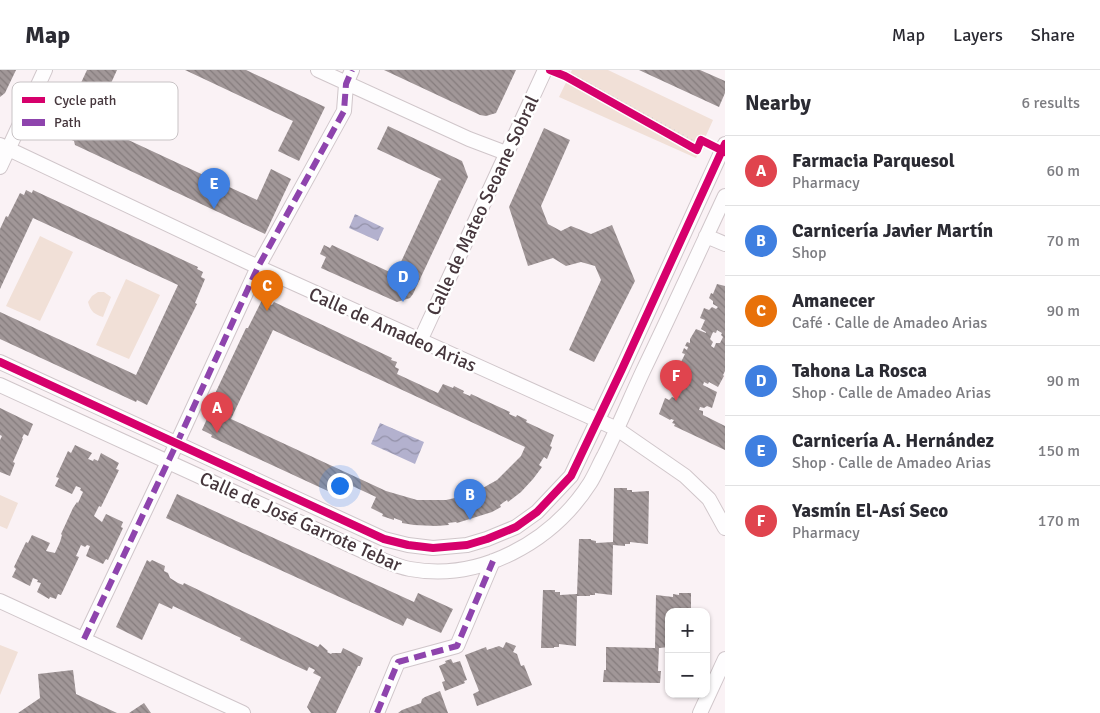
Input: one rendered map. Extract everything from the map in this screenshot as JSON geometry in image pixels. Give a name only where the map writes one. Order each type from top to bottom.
[{"type":"street","points":[[39,82],[45,70]]},
{"type":"street","points":[[318,70],[469,139],[506,153]]},
{"type":"street","points":[[84,639],[258,267],[344,111],[346,84],[352,70]]},
{"type":"street","name":"Calle de Mateo Seoane Sobral","points":[[420,341],[506,153],[556,71]]},
{"type":"street","points":[[0,167],[4,147],[12,132]]},
{"type":"street","name":"Calle de Amadeo Arias","points":[[4,147],[258,267],[617,430],[685,476],[709,499],[725,528]]},
{"type":"street","name":"Calle de José Garrote Tebar","points":[[0,362],[384,539],[408,545],[448,548],[467,545],[496,536],[516,527],[537,512],[571,476],[722,150]]},
{"type":"street","name":"Calle de José Garrote Tebar","points":[[0,385],[342,542],[408,569],[439,572],[469,568],[493,561],[528,545],[548,531],[578,500],[591,482],[725,196]]},
{"type":"street","points":[[706,236],[725,244]]},
{"type":"street","points":[[377,713],[398,662],[457,646],[493,561]]},
{"type":"street","points":[[0,601],[243,713]]},
{"type":"street","points":[[700,713],[725,659]]},
{"type":"path","points":[[556,71],[696,150],[701,140],[722,150]]},
{"type":"shaded area","points":[[572,70],[608,70],[713,120],[696,158],[559,97]]},
{"type":"shaded area","points":[[40,236],[73,252],[40,321],[6,306]]},
{"type":"shaded area","points":[[126,279],[160,295],[129,359],[96,345]]},
{"type":"shaded area","points":[[98,292],[104,292],[111,297],[103,317],[93,312],[88,302]]},
{"type":"shaded area","points":[[0,495],[18,503],[7,529],[0,526]]},
{"type":"shaded area","points":[[0,645],[18,652],[0,695]]},
{"type":"water","points":[[355,214],[384,228],[378,241],[349,228]]},
{"type":"water","points":[[380,423],[424,442],[415,464],[371,444]]},
{"type":"building","points":[[0,70],[16,70],[5,93],[0,97]]},
{"type":"building","points":[[87,70],[117,70],[112,82],[81,82]]},
{"type":"building","points":[[185,70],[246,70],[325,107],[299,161],[278,151],[293,121]]},
{"type":"building","points":[[384,70],[516,70],[496,113],[486,116],[480,115]]},
{"type":"building","points":[[639,70],[700,70],[725,81],[725,93],[719,107]]},
{"type":"building","points":[[388,126],[462,161],[468,177],[413,294],[410,298],[397,302],[321,268],[326,257],[320,254],[324,245],[330,248],[332,245],[396,275],[395,273],[441,179],[377,149]]},
{"type":"building","points":[[544,128],[570,140],[541,206],[548,224],[561,231],[571,226],[591,234],[612,225],[635,281],[594,362],[569,350],[601,280],[595,266],[581,262],[566,266],[553,258],[528,266],[509,207]]},
{"type":"building","points":[[72,140],[128,140],[257,200],[271,169],[291,179],[265,234],[75,145]]},
{"type":"building","points":[[26,190],[32,193],[33,190],[198,267],[197,269],[203,272],[201,277],[205,279],[195,303],[197,304],[147,405],[137,400],[136,402],[0,339],[0,312],[136,375],[178,285],[33,218],[0,289],[0,229],[20,193],[24,195]]},
{"type":"building","points":[[717,284],[725,286],[725,371],[718,387],[709,382],[708,384],[704,382],[703,385],[717,392],[712,408],[707,406],[704,408],[700,407],[699,410],[703,411],[703,415],[725,426],[725,450],[674,426],[675,424],[672,423],[674,420],[659,414],[665,398],[669,400],[672,397],[677,399],[678,396],[673,394],[674,390],[669,388],[672,382],[674,383],[678,374],[689,377],[690,375],[687,374],[688,372],[678,368],[685,354],[682,353],[684,348],[687,350],[688,347],[685,346],[687,342],[690,343],[690,339],[696,329],[706,333],[701,329],[705,320],[700,318],[704,308],[709,310],[712,307],[716,309],[718,307],[709,298],[711,293],[713,294]],"holes":[[[717,330],[722,333],[723,337],[720,343],[716,343],[714,348],[711,346],[713,342],[710,339],[713,332],[716,333]]]},
{"type":"building","points":[[262,300],[272,305],[274,302],[392,358],[391,360],[397,362],[395,367],[399,369],[397,374],[438,393],[443,384],[453,388],[454,386],[464,391],[463,393],[470,396],[471,394],[510,412],[509,414],[516,417],[517,415],[527,420],[526,422],[554,435],[550,446],[552,447],[547,459],[544,457],[539,465],[542,467],[521,492],[492,512],[457,523],[448,523],[449,525],[436,526],[402,523],[402,521],[394,518],[394,520],[382,516],[383,514],[371,508],[376,497],[346,483],[341,495],[331,490],[330,492],[211,437],[212,435],[202,430],[215,401],[212,400],[246,328],[248,328]],"holes":[[[273,330],[525,447],[521,456],[497,480],[472,494],[446,500],[417,500],[386,491],[231,419]]]},
{"type":"building","points":[[0,408],[33,424],[28,436],[24,434],[22,438],[10,476],[0,472],[0,440],[2,436],[0,435]]},
{"type":"building","points":[[75,445],[92,453],[88,459],[98,461],[101,453],[119,463],[116,469],[119,470],[101,507],[99,506],[94,516],[102,522],[106,514],[123,522],[121,527],[123,528],[108,560],[106,559],[103,564],[86,556],[90,546],[87,545],[85,547],[81,545],[76,556],[79,557],[61,595],[58,594],[56,599],[50,597],[49,599],[37,592],[41,583],[37,582],[38,580],[33,578],[30,586],[12,577],[16,569],[14,567],[26,542],[28,543],[32,535],[50,543],[46,551],[55,553],[61,534],[83,492],[80,490],[81,488],[76,486],[72,494],[55,486],[59,478],[56,477],[68,451],[71,453]]},
{"type":"building","points":[[614,488],[627,488],[627,490],[632,490],[632,492],[649,491],[648,544],[630,542],[630,544],[625,544],[625,546],[613,545],[612,595],[595,593],[595,595],[590,596],[577,596],[576,646],[559,644],[559,647],[541,648],[543,590],[555,590],[555,592],[560,592],[560,595],[577,594],[579,539],[591,539],[596,541],[596,543],[613,542]]},
{"type":"building","points":[[177,494],[414,602],[418,593],[453,609],[441,633],[407,618],[403,626],[166,518]]},
{"type":"building","points":[[147,560],[150,562],[152,560],[165,566],[164,571],[178,583],[183,585],[184,583],[318,647],[320,644],[331,654],[341,653],[343,648],[363,658],[336,713],[311,713],[307,707],[321,677],[313,673],[315,670],[309,667],[307,671],[173,606],[172,609],[159,603],[142,640],[116,627]]},
{"type":"building","points":[[679,593],[691,593],[691,608],[665,608],[665,647],[659,648],[658,671],[661,671],[660,683],[603,682],[604,670],[606,670],[606,647],[655,648],[656,595],[673,597],[673,594],[679,595]]},
{"type":"building","points":[[506,642],[516,646],[513,652],[517,654],[521,666],[524,665],[532,685],[477,706],[473,694],[479,691],[465,655],[486,647],[487,650],[499,646],[503,648]]},
{"type":"building","points":[[451,659],[453,663],[460,661],[467,680],[464,681],[465,683],[445,691],[442,682],[445,681],[439,666]]},
{"type":"building","points":[[73,670],[76,694],[117,713],[18,713],[40,698],[38,674]]},
{"type":"building","points":[[440,691],[448,713],[398,713],[421,703],[425,697]]},
{"type":"building","points":[[144,703],[151,713],[129,713]]},
{"type":"marked path","points":[[84,639],[258,267],[344,111],[346,84],[352,70]]},
{"type":"marked path","points":[[377,713],[398,662],[457,646],[493,561]]},
{"type":"cycle path","points":[[550,70],[565,76],[697,150],[701,140],[725,152]]},
{"type":"cycle path","points":[[0,362],[384,539],[408,545],[433,548],[467,545],[487,539],[516,527],[537,512],[571,476],[725,144]]},
{"type":"place","name":"Carnicería A. Hernández","points":[[214,209]]},
{"type":"place","name":"Tahona La Rosca","points":[[403,302]]},
{"type":"place","name":"Amanecer","points":[[267,311]]},
{"type":"place","name":"Yasmín El-Así Seco","points":[[676,401]]},
{"type":"place","name":"Farmacia Parquesol","points":[[217,433]]},
{"type":"place","name":"Carnicería Javier Martín","points":[[470,520]]}]
